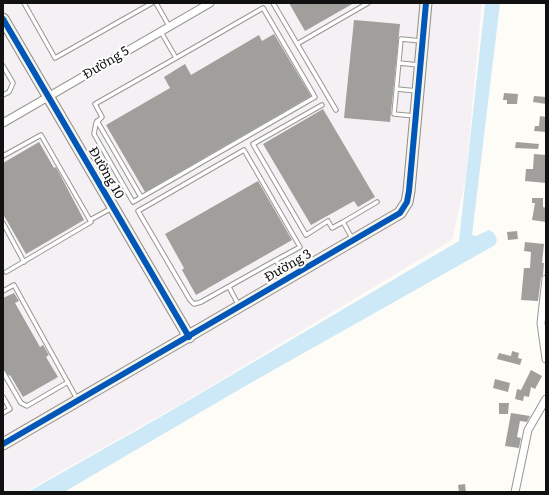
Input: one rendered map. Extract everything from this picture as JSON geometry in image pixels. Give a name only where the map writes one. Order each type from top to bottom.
[{"type":"street","name":"Đường 5","points":[[3,123],[210,3]]},
{"type":"street","name":"Đường 3","points":[[3,444],[240,308],[400,213],[407,202],[426,3]]},
{"type":"street","name":"Đường 10","points":[[3,19],[189,337]]},
{"type":"street","points":[[546,278],[541,323],[546,359]]},
{"type":"street","points":[[515,492],[528,430],[546,399]]},
{"type":"lane","points":[[24,3],[55,58],[152,3]]},
{"type":"lane","points":[[156,3],[169,26]]},
{"type":"lane","points":[[273,3],[336,110]]},
{"type":"lane","points":[[297,44],[368,3]]},
{"type":"lane","points":[[263,8],[315,97],[133,202],[94,134],[97,121],[102,117],[95,104],[176,58],[263,8]]},
{"type":"lane","points":[[160,31],[176,58]]},
{"type":"lane","points":[[416,116],[394,114],[396,89],[401,38],[422,41]]},
{"type":"lane","points":[[399,63],[420,65]]},
{"type":"lane","points":[[3,66],[13,83],[9,92],[3,95]]},
{"type":"lane","points":[[396,89],[418,91]]},
{"type":"lane","points":[[322,105],[253,144],[306,235],[328,221],[332,228],[377,202]]},
{"type":"lane","points":[[97,121],[141,197]]},
{"type":"lane","points":[[3,156],[41,135],[90,220]]},
{"type":"lane","points":[[244,150],[300,247],[276,260],[197,304],[192,303],[138,211],[244,150]]},
{"type":"lane","points":[[111,163],[119,158]]},
{"type":"lane","points":[[6,272],[91,222],[90,220],[113,207]]},
{"type":"lane","points":[[343,222],[354,241]]},
{"type":"lane","points":[[3,223],[24,262]]},
{"type":"lane","points":[[276,260],[288,280]]},
{"type":"lane","points":[[3,291],[14,285],[78,401]]},
{"type":"lane","points":[[229,287],[240,308]]},
{"type":"lane","points":[[3,372],[24,406],[27,406],[68,382]]},
{"type":"lane","points":[[3,397],[10,409],[3,413]]},
{"type":"shaded area","points":[[3,3],[482,3],[465,183],[452,240],[184,402],[25,492],[3,492]]},
{"type":"water","points":[[485,3],[500,3],[472,235],[476,236],[489,230],[494,233],[497,240],[495,245],[247,385],[64,492],[28,492],[162,416],[459,241]]},
{"type":"building","points":[[289,3],[354,3],[305,31]]},
{"type":"building","points":[[354,20],[400,24],[390,122],[344,118]]},
{"type":"building","points":[[274,34],[311,96],[145,192],[106,125],[170,88],[164,77],[185,64],[191,75],[259,35],[262,41]]},
{"type":"building","points":[[504,93],[518,94],[517,104],[507,104],[507,100],[503,100]]},
{"type":"building","points":[[534,96],[546,97],[546,104],[533,102]]},
{"type":"building","points":[[323,109],[375,197],[358,207],[354,201],[311,225],[263,144]]},
{"type":"building","points":[[540,116],[546,117],[546,132],[534,131],[535,126],[539,126]]},
{"type":"building","points":[[39,142],[54,168],[56,167],[84,220],[26,254],[3,214],[3,163]]},
{"type":"building","points":[[516,142],[539,144],[538,149],[515,148]]},
{"type":"building","points":[[534,154],[546,155],[546,183],[525,181],[526,169],[533,169]]},
{"type":"building","points":[[258,181],[292,240],[196,295],[182,270],[184,268],[165,234]]},
{"type":"building","points":[[532,198],[543,198],[543,207],[546,208],[546,222],[532,220],[535,203],[532,203]]},
{"type":"building","points":[[517,231],[518,239],[508,240],[507,232]]},
{"type":"building","points":[[525,242],[544,244],[542,263],[544,263],[543,275],[541,278],[538,301],[521,300],[524,268],[530,268],[531,252],[524,251]]},
{"type":"building","points":[[14,293],[19,301],[15,303],[40,347],[43,345],[49,355],[46,357],[58,377],[23,397],[10,375],[9,376],[3,369],[3,298]]},
{"type":"building","points":[[512,351],[519,353],[518,358],[522,359],[520,365],[497,359],[499,353],[511,356]]},
{"type":"building","points":[[531,370],[542,376],[535,389],[531,387],[529,397],[524,396],[523,401],[515,399],[517,389],[521,390]]},
{"type":"building","points":[[495,379],[510,383],[508,392],[493,388]]},
{"type":"building","points":[[499,403],[509,403],[508,414],[499,414]]},
{"type":"building","points":[[511,413],[530,416],[527,422],[520,421],[517,437],[521,438],[519,448],[505,446]]},
{"type":"building","points":[[465,484],[466,492],[459,492],[458,485]]},
{"type":"cycle path","points":[[3,444],[400,213],[407,202],[409,191],[426,3]]},
{"type":"cycle path","points":[[3,19],[189,337]]}]
